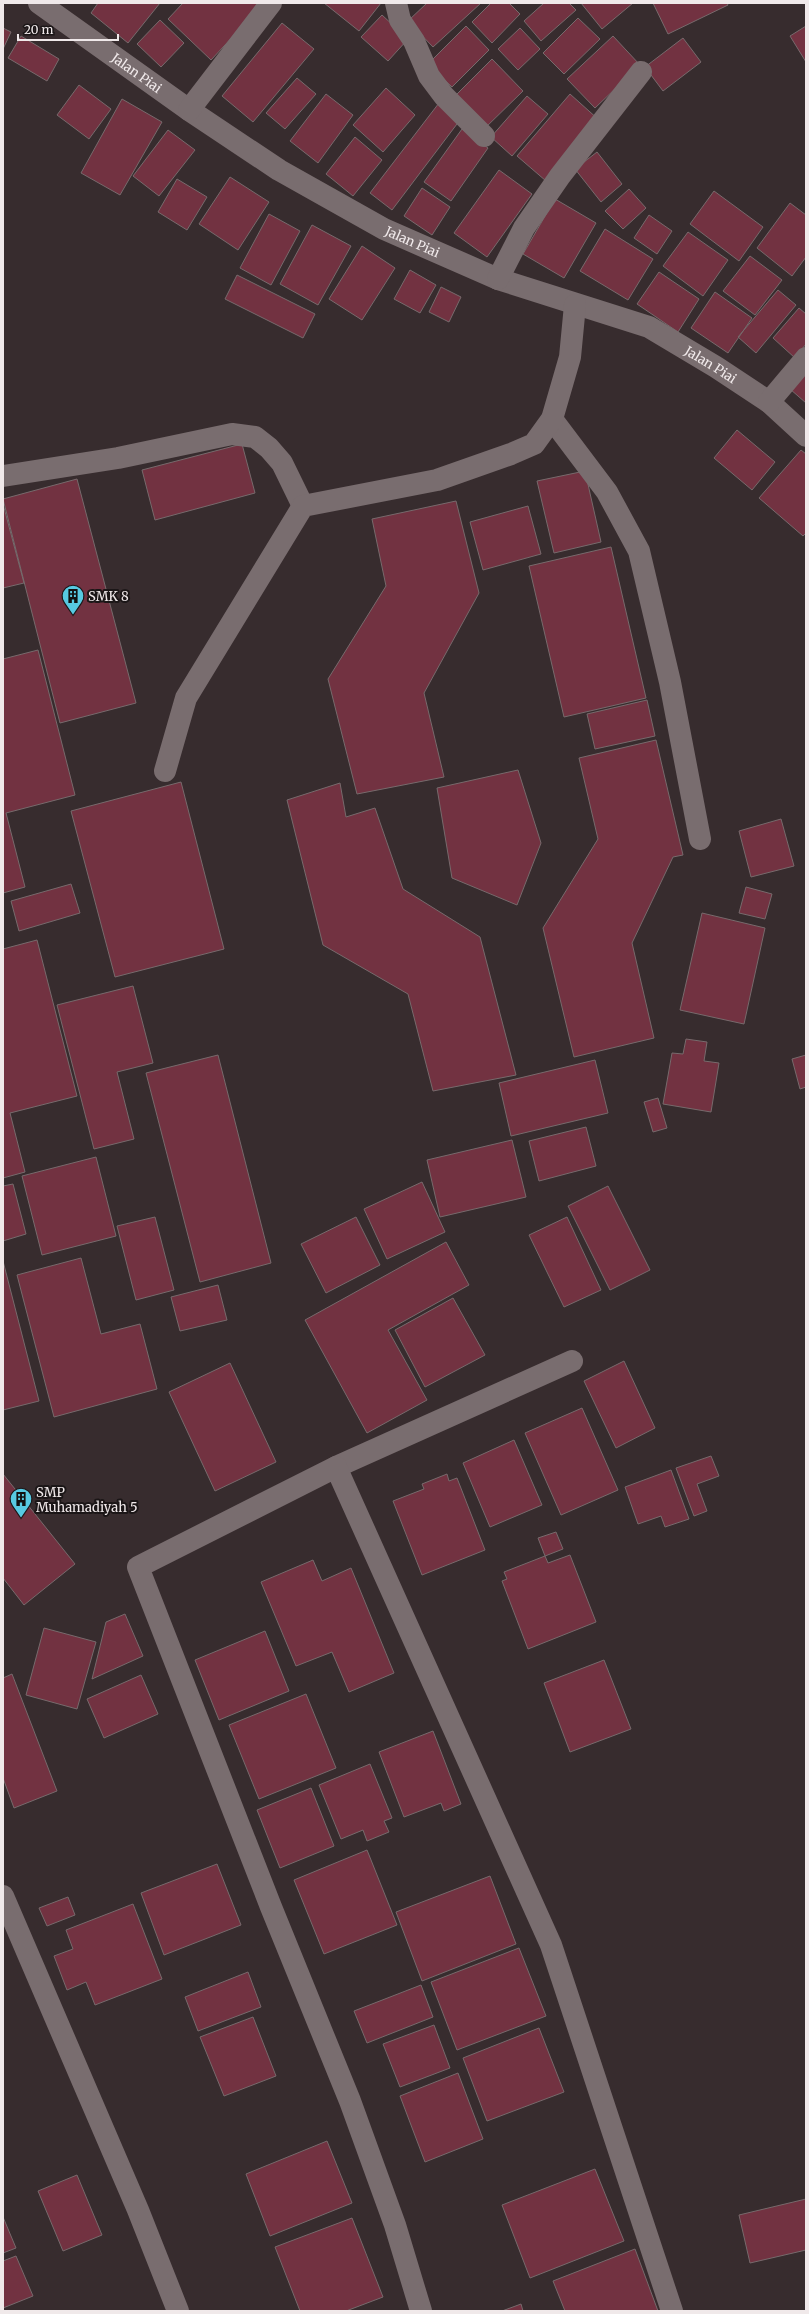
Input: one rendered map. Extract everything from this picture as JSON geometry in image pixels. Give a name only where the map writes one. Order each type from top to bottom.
[{"type":"street","name":"Jalan Piai","points":[[39,3],[189,110],[279,170],[384,229],[498,279],[575,305],[649,327],[716,367],[769,402],[806,436]]},
{"type":"street","points":[[189,110],[271,3]]},
{"type":"street","points":[[396,3],[400,20],[414,41],[429,76],[444,96],[484,136]]},
{"type":"street","points":[[498,279],[524,228],[560,176],[641,72]]},
{"type":"street","points":[[165,771],[186,698],[303,506],[437,480],[512,454],[534,444],[552,419],[570,357],[575,305]]},
{"type":"street","points":[[769,402],[806,358]]},
{"type":"street","points":[[552,419],[607,492],[640,551],[670,682],[700,839]]},
{"type":"street","points":[[3,476],[118,458],[232,434],[255,437],[269,448],[282,462],[303,506]]},
{"type":"street","points":[[421,2311],[395,2225],[350,2101],[271,1907],[138,1567],[336,1467],[572,1360]]},
{"type":"street","points":[[336,1467],[551,1945],[672,2311]]},
{"type":"street","points":[[3,1896],[138,2210],[178,2311]]},
{"type":"building","points":[[98,3],[160,3],[128,43],[91,13]]},
{"type":"building","points":[[183,3],[264,3],[211,60],[168,19]]},
{"type":"building","points":[[324,3],[381,3],[359,31]]},
{"type":"building","points":[[427,3],[481,3],[433,47],[408,21]]},
{"type":"building","points":[[491,3],[509,3],[520,14],[492,43],[472,22]]},
{"type":"building","points":[[544,3],[569,3],[576,10],[541,41],[524,21]]},
{"type":"building","points":[[581,3],[633,3],[602,29]]},
{"type":"building","points":[[653,3],[727,3],[728,5],[668,34]]},
{"type":"building","points":[[382,15],[408,39],[388,61],[361,37]]},
{"type":"building","points":[[578,18],[600,39],[564,74],[543,53]]},
{"type":"building","points":[[160,20],[184,43],[161,67],[137,44]]},
{"type":"building","points":[[282,23],[314,49],[253,122],[222,96]]},
{"type":"building","points":[[466,26],[489,50],[452,87],[428,64]]},
{"type":"building","points":[[806,26],[806,62],[790,36]]},
{"type":"building","points":[[3,28],[11,32],[3,49]]},
{"type":"building","points":[[520,28],[540,49],[518,70],[498,49]]},
{"type":"building","points":[[21,36],[59,59],[47,81],[8,58]]},
{"type":"building","points":[[613,36],[640,65],[595,108],[567,79]]},
{"type":"building","points":[[683,38],[701,62],[663,91],[645,67]]},
{"type":"building","points":[[492,59],[523,91],[483,130],[452,99]]},
{"type":"building","points":[[297,78],[316,94],[285,129],[266,113]]},
{"type":"building","points":[[79,85],[111,109],[89,139],[57,115]]},
{"type":"building","points":[[386,88],[415,115],[383,152],[353,125]]},
{"type":"building","points":[[326,94],[353,115],[318,163],[290,141]]},
{"type":"building","points":[[570,94],[599,120],[546,181],[517,156]]},
{"type":"building","points":[[527,96],[548,114],[512,156],[491,137]]},
{"type":"building","points":[[122,99],[162,122],[120,195],[81,173]]},
{"type":"building","points":[[439,103],[460,120],[392,210],[370,193]]},
{"type":"building","points":[[462,129],[488,148],[451,201],[424,182]]},
{"type":"building","points":[[168,130],[195,150],[159,196],[133,176]]},
{"type":"building","points":[[355,137],[382,160],[353,196],[326,174]]},
{"type":"building","points":[[597,152],[622,184],[601,202],[575,169]]},
{"type":"building","points":[[499,170],[532,194],[487,257],[454,233]]},
{"type":"building","points":[[230,177],[269,202],[238,250],[199,224]]},
{"type":"building","points":[[177,179],[207,197],[187,230],[158,212]]},
{"type":"building","points":[[422,188],[450,207],[432,235],[404,216]]},
{"type":"building","points":[[629,189],[646,208],[623,229],[605,211]]},
{"type":"building","points":[[714,191],[763,227],[739,261],[690,224]]},
{"type":"building","points":[[555,199],[596,223],[564,278],[523,254]]},
{"type":"building","points":[[790,203],[806,215],[806,257],[792,276],[757,248]]},
{"type":"building","points":[[269,214],[300,231],[271,285],[240,268]]},
{"type":"building","points":[[649,215],[672,231],[657,254],[634,238]]},
{"type":"building","points":[[312,225],[351,246],[318,305],[280,284]]},
{"type":"building","points":[[605,229],[653,259],[628,300],[580,271]]},
{"type":"building","points":[[688,232],[728,260],[703,296],[663,266]]},
{"type":"building","points":[[362,246],[395,268],[362,320],[329,299]]},
{"type":"building","points":[[750,256],[782,280],[755,315],[723,291]]},
{"type":"building","points":[[410,270],[436,285],[420,313],[394,299]]},
{"type":"building","points":[[659,272],[699,299],[678,332],[637,304]]},
{"type":"building","points":[[237,275],[315,314],[303,338],[225,299]]},
{"type":"building","points":[[441,287],[461,297],[449,322],[429,312]]},
{"type":"building","points":[[778,290],[796,305],[756,353],[738,337]]},
{"type":"building","points":[[715,292],[752,318],[728,353],[691,328]]},
{"type":"building","points":[[799,308],[806,314],[806,344],[795,358],[773,338]]},
{"type":"building","points":[[806,371],[806,403],[790,389]]},
{"type":"building","points":[[737,430],[775,462],[752,490],[714,458]]},
{"type":"building","points":[[242,444],[255,493],[155,520],[142,470]]},
{"type":"building","points":[[801,450],[806,454],[806,533],[803,536],[759,498]]},
{"type":"building","points":[[585,471],[601,542],[554,553],[537,481]]},
{"type":"building","name":"SMK 8","points":[[77,479],[136,703],[60,723],[3,499]]},
{"type":"building","points":[[456,501],[479,593],[424,693],[444,777],[357,794],[328,679],[386,586],[372,519]]},
{"type":"building","points":[[3,504],[24,583],[3,588]]},
{"type":"building","points":[[528,506],[541,554],[483,570],[470,522]]},
{"type":"building","points":[[611,547],[646,698],[564,717],[529,566]]},
{"type":"building","points":[[38,650],[75,795],[6,813],[25,887],[3,893],[3,659]]},
{"type":"building","points":[[647,700],[655,736],[595,749],[587,714]]},
{"type":"building","points":[[656,740],[683,855],[673,857],[632,943],[654,1038],[574,1057],[543,928],[598,839],[579,758]]},
{"type":"building","points":[[518,770],[541,843],[517,905],[452,878],[437,788]]},
{"type":"building","points":[[181,782],[224,949],[115,977],[71,811]]},
{"type":"building","points":[[340,783],[346,817],[375,808],[403,889],[480,937],[516,1075],[433,1091],[408,994],[323,945],[287,800]]},
{"type":"building","points":[[781,819],[794,866],[751,877],[739,831]]},
{"type":"building","points":[[71,884],[80,913],[19,931],[11,901]]},
{"type":"building","points":[[746,887],[772,894],[765,919],[739,913]]},
{"type":"building","points":[[702,913],[765,928],[744,1024],[680,1010]]},
{"type":"building","points":[[37,940],[77,1096],[10,1113],[25,1172],[3,1178],[3,949]]},
{"type":"building","points":[[133,986],[153,1063],[117,1072],[134,1139],[94,1149],[57,1005]]},
{"type":"building","points":[[686,1039],[707,1042],[704,1061],[719,1063],[711,1112],[663,1104],[672,1053],[683,1054]]},
{"type":"building","points":[[218,1055],[271,1263],[200,1282],[146,1073]]},
{"type":"building","points":[[806,1055],[806,1087],[800,1089],[792,1059]]},
{"type":"building","points":[[595,1060],[608,1113],[511,1136],[499,1083]]},
{"type":"building","points":[[658,1098],[667,1128],[653,1132],[644,1102]]},
{"type":"building","points":[[586,1127],[596,1166],[539,1181],[529,1141]]},
{"type":"building","points":[[512,1140],[526,1197],[440,1217],[427,1160]]},
{"type":"building","points":[[96,1157],[116,1236],[42,1255],[22,1176]]},
{"type":"building","points":[[422,1182],[445,1232],[387,1259],[364,1209]]},
{"type":"building","points":[[13,1184],[26,1234],[3,1241],[3,1186]]},
{"type":"building","points":[[608,1186],[650,1270],[610,1290],[568,1206]]},
{"type":"building","points":[[155,1217],[174,1290],[136,1300],[117,1226]]},
{"type":"building","points":[[356,1217],[380,1265],[326,1293],[301,1244]]},
{"type":"building","points":[[567,1217],[601,1290],[564,1307],[529,1235]]},
{"type":"building","points":[[446,1242],[469,1285],[388,1330],[427,1400],[367,1433],[305,1320]]},
{"type":"building","points":[[81,1258],[101,1334],[140,1324],[157,1389],[54,1417],[17,1275]]},
{"type":"building","points":[[3,1261],[39,1401],[3,1410]]},
{"type":"building","points":[[218,1285],[227,1320],[180,1331],[171,1297]]},
{"type":"building","points":[[453,1298],[485,1355],[425,1387],[395,1330]]},
{"type":"building","points":[[624,1361],[655,1428],[616,1448],[584,1381]]},
{"type":"building","points":[[230,1363],[276,1462],[215,1491],[169,1392]]},
{"type":"building","points":[[582,1408],[618,1490],[561,1515],[525,1433]]},
{"type":"building","points":[[514,1440],[542,1505],[490,1527],[463,1463]]},
{"type":"building","points":[[711,1456],[719,1476],[697,1484],[707,1511],[694,1516],[676,1468]]},
{"type":"building","points":[[671,1470],[689,1519],[665,1527],[661,1516],[638,1524],[625,1487]]},
{"type":"building","name":"SMP Muhamadiyah 5","points":[[3,1474],[75,1564],[24,1605],[3,1578]]},
{"type":"building","points":[[447,1474],[449,1481],[457,1478],[485,1550],[422,1575],[393,1501],[424,1489],[422,1484]]},
{"type":"building","points":[[556,1532],[563,1549],[545,1556],[538,1538]]},
{"type":"building","points":[[570,1555],[596,1622],[528,1649],[502,1581],[507,1579],[504,1572],[545,1556],[548,1563]]},
{"type":"building","points":[[313,1560],[322,1581],[351,1568],[394,1673],[349,1692],[332,1652],[296,1666],[261,1582]]},
{"type":"building","points":[[125,1614],[143,1656],[92,1679],[106,1622]]},
{"type":"building","points":[[44,1628],[96,1642],[77,1709],[26,1695]]},
{"type":"building","points":[[265,1631],[289,1691],[219,1720],[195,1660]]},
{"type":"building","points":[[604,1660],[631,1729],[570,1752],[544,1683]]},
{"type":"building","points":[[12,1674],[57,1791],[14,1808],[3,1778],[3,1678]]},
{"type":"building","points":[[141,1675],[158,1714],[104,1738],[87,1699]]},
{"type":"building","points":[[306,1694],[336,1768],[259,1799],[229,1725]]},
{"type":"building","points":[[433,1731],[461,1804],[444,1811],[441,1803],[404,1817],[379,1752]]},
{"type":"building","points":[[370,1764],[392,1818],[384,1821],[389,1832],[367,1841],[363,1830],[341,1839],[319,1785]]},
{"type":"building","points":[[311,1788],[334,1846],[280,1868],[257,1810]]},
{"type":"building","points":[[367,1850],[397,1925],[324,1954],[294,1880]]},
{"type":"building","points":[[217,1864],[241,1925],[164,1955],[141,1893]]},
{"type":"building","points":[[490,1876],[516,1944],[422,1981],[396,1912]]},
{"type":"building","points":[[68,1897],[75,1915],[47,1926],[39,1908]]},
{"type":"building","points":[[133,1904],[162,1979],[95,2005],[86,1982],[67,1990],[54,1956],[73,1949],[66,1930]]},
{"type":"building","points":[[519,1948],[546,2016],[457,2050],[431,1982]]},
{"type":"building","points":[[248,1972],[261,2007],[198,2031],[185,1997]]},
{"type":"building","points":[[421,1985],[433,2017],[367,2043],[354,2011]]},
{"type":"building","points":[[253,2017],[276,2076],[224,2096],[200,2037]]},
{"type":"building","points":[[434,2025],[450,2068],[400,2087],[383,2044]]},
{"type":"building","points":[[539,2028],[564,2092],[487,2121],[463,2058]]},
{"type":"building","points":[[458,2073],[483,2139],[425,2162],[400,2096]]},
{"type":"building","points":[[327,2141],[352,2203],[270,2236],[246,2174]]},
{"type":"building","points":[[595,2169],[624,2241],[530,2278],[502,2205]]},
{"type":"building","points":[[77,2175],[102,2235],[63,2251],[38,2191]]},
{"type":"building","points":[[806,2199],[806,2250],[750,2263],[739,2215]]},
{"type":"building","points":[[3,2217],[16,2248],[3,2253]]},
{"type":"building","points":[[352,2218],[383,2297],[346,2311],[300,2311],[275,2247]]},
{"type":"building","points":[[635,2249],[658,2311],[565,2311],[553,2281]]},
{"type":"building","points":[[16,2256],[33,2296],[3,2308],[3,2261]]},
{"type":"building","points":[[521,2304],[523,2311],[502,2311]]},
{"type":"place","name":"SMK 8","points":[[73,616]]},
{"type":"place","name":"SMP Muhamadiyah 5","points":[[21,1518]]}]
